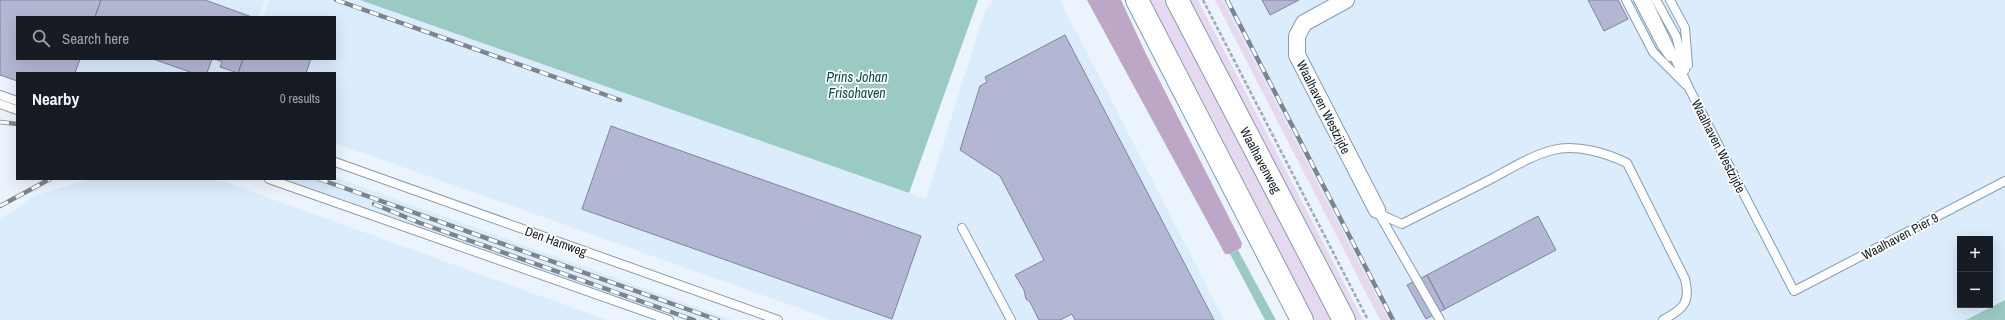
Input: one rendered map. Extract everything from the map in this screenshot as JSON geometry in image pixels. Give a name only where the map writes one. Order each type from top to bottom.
[{"type":"street","points":[[1137,0],[1302,320]]},
{"type":"street","name":"Waalhavenweg","points":[[1177,0],[1344,320]]},
{"type":"street","name":"Waalhaven Westzijde","points":[[1346,0],[1304,23],[1297,36],[1297,55],[1377,210]]},
{"type":"lane","points":[[1626,0],[1653,52],[1690,90]]},
{"type":"lane","points":[[1638,0],[1662,46],[1690,90]]},
{"type":"lane","name":"Waalhaven Westzijde","points":[[1647,0],[1690,90],[1794,291]]},
{"type":"lane","points":[[1656,0],[1676,36],[1690,90]]},
{"type":"lane","points":[[1670,0],[1685,28],[1690,90]]},
{"type":"lane","points":[[0,95],[16,102]]},
{"type":"lane","points":[[0,104],[16,110]]},
{"type":"lane","points":[[1377,210],[1386,217],[1402,224],[1520,163],[1553,150],[1572,148],[1618,158],[1627,163],[1685,279],[1688,289],[1687,301],[1678,312],[1663,320]]},
{"type":"lane","name":"Den Hamweg","points":[[336,162],[778,320]]},
{"type":"lane","points":[[271,180],[670,320]]},
{"type":"lane","name":"Waalhaven Pier 9","points":[[1794,291],[2005,181]]},
{"type":"lane","points":[[1377,210],[1440,320]]},
{"type":"lane","points":[[962,228],[1011,320]]},
{"type":"path","name":"Waalhavenweg","points":[[1204,0],[1368,320]]},
{"type":"shaded area","points":[[0,0],[264,0],[259,16],[16,16],[16,60],[245,60],[240,72],[17,72]]},
{"type":"shaded area","points":[[269,0],[360,0],[926,199],[985,10],[993,0],[1060,0],[1224,320],[832,320],[336,143],[336,72],[243,72],[248,60],[336,60],[336,16],[263,16]]},
{"type":"shaded area","points":[[1087,0],[1121,0],[1146,54],[1242,243],[1241,248],[1230,254],[1225,254]]},
{"type":"shaded area","points":[[1144,0],[1167,0],[1335,320],[1311,320]]},
{"type":"shaded area","points":[[1187,0],[1198,0],[1363,320],[1353,320]]},
{"type":"shaded area","points":[[1215,0],[1222,0],[1389,320],[1380,320]]},
{"type":"shaded area","points":[[1222,0],[2005,0],[2005,320],[1389,320]]},
{"type":"shaded area","points":[[336,177],[733,320],[683,320],[288,180],[336,180]]},
{"type":"shaded area","points":[[88,180],[220,180],[607,320],[0,320],[0,220],[34,196]]},
{"type":"water","name":"Prins Johan Frisohaven","points":[[360,0],[978,0],[909,193]]},
{"type":"water","points":[[1238,250],[1276,320],[1265,320],[1230,254]]},
{"type":"water","points":[[2005,300],[2005,320],[1966,320],[1989,308],[1993,308],[1993,306]]},
{"type":"building","points":[[0,0],[101,0],[95,16],[16,16],[16,60],[80,60],[75,72],[16,72],[16,81],[0,75]]},
{"type":"building","points":[[101,0],[205,0],[249,16],[95,16]]},
{"type":"building","points":[[1262,0],[1299,0],[1270,15]]},
{"type":"building","points":[[1588,0],[1618,0],[1628,19],[1604,31]]},
{"type":"building","points":[[1065,35],[1214,320],[1075,320],[1072,314],[1060,320],[1039,320],[1030,302],[1026,299],[1024,290],[1015,275],[1044,260],[1000,176],[960,150],[980,86],[987,82],[985,77]]},
{"type":"building","points":[[156,60],[212,60],[207,72],[190,72]]},
{"type":"building","points":[[217,60],[243,60],[238,72],[220,67],[222,62]]},
{"type":"building","points":[[243,60],[311,60],[306,72],[238,72]]},
{"type":"building","points":[[611,126],[921,236],[892,319],[582,209]]},
{"type":"building","points":[[1538,216],[1556,250],[1445,309],[1427,275]]},
{"type":"building","points":[[1427,275],[1445,309],[1426,319],[1407,285]]},
{"type":"railway","points":[[336,0],[620,100]]},
{"type":"railway","points":[[1227,0],[1393,320]]},
{"type":"railway","points":[[0,122],[16,124]]},
{"type":"railway","points":[[0,206],[48,180]]},
{"type":"railway","points":[[322,180],[718,320]]},
{"type":"railway","points":[[374,204],[420,223],[694,320]]}]
